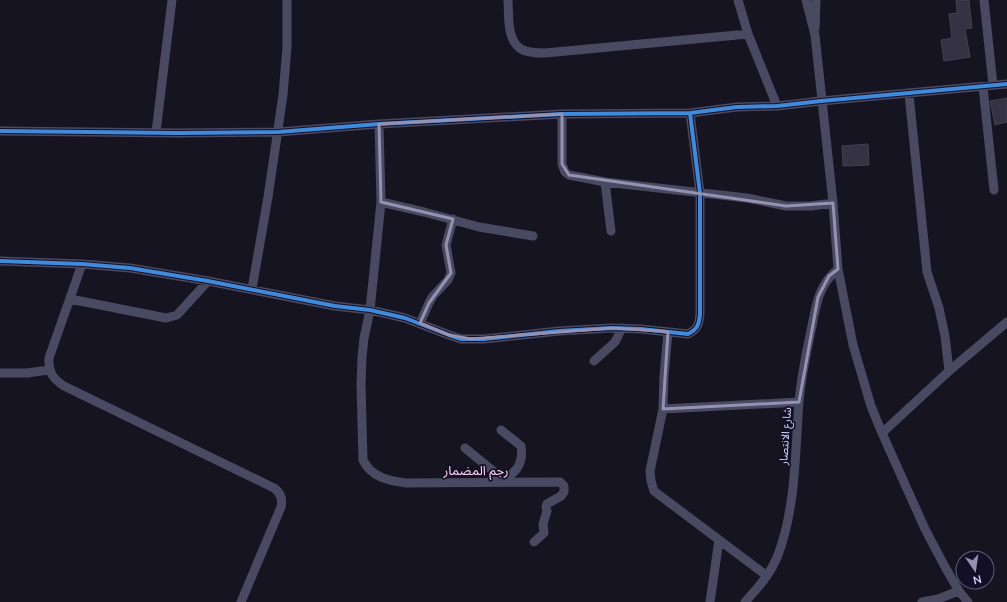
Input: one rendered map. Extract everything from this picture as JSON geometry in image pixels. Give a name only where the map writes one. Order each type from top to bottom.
[{"type":"street","points":[[156,132],[172,0]]},
{"type":"street","points":[[252,289],[278,132],[286,72],[287,0]]},
{"type":"street","points":[[508,0],[512,39],[523,50],[534,52],[545,53],[621,47],[748,34]]},
{"type":"street","points":[[738,0],[748,34],[777,106]]},
{"type":"street","points":[[806,0],[808,13],[815,35]]},
{"type":"street","points":[[816,0],[815,35],[821,101],[833,203],[838,269],[849,330],[871,406],[882,433],[925,529],[959,591],[968,602]]},
{"type":"street","points":[[984,0],[993,85]]},
{"type":"street","points":[[0,131],[178,133],[278,132],[379,124],[562,114],[690,113],[737,107],[777,106],[1007,84]]},
{"type":"street","points":[[983,86],[994,190]]},
{"type":"street","points":[[909,94],[927,272],[939,308],[945,336],[949,371]]},
{"type":"street","points":[[0,261],[82,264],[130,268],[208,281],[335,306],[370,310],[420,323],[461,339],[471,340],[559,331],[622,328],[688,334],[698,327],[699,321],[700,193],[690,113]]},
{"type":"street","points":[[562,114],[562,164],[565,172],[574,177],[605,182],[747,198],[786,206],[811,206],[833,203]]},
{"type":"street","points":[[379,124],[381,202],[370,310],[364,338],[361,385],[362,456],[366,466],[377,475],[393,482],[560,482],[564,486],[564,492],[561,496],[547,504],[544,533],[534,542]]},
{"type":"street","points":[[605,182],[611,231]]},
{"type":"street","points":[[381,202],[453,219],[479,227],[533,236]]},
{"type":"street","points":[[420,323],[433,296],[444,284],[451,273],[446,245],[453,219]]},
{"type":"street","points":[[82,264],[49,358],[49,370],[52,376],[64,386],[274,488],[279,492],[282,499],[281,507],[241,602]]},
{"type":"street","name":"شارع الانتصار","points":[[745,602],[766,576],[777,556],[789,514],[795,465],[802,373],[818,297],[829,276],[838,269]]},
{"type":"street","points":[[70,299],[166,318],[177,315],[208,281]]},
{"type":"street","points":[[882,433],[949,371],[1007,322]]},
{"type":"street","points":[[594,362],[615,342],[622,328]]},
{"type":"street","points":[[668,332],[663,409],[650,471],[654,491],[766,576]]},
{"type":"street","points":[[0,373],[27,373],[49,370]]},
{"type":"street","points":[[663,409],[799,402]]},
{"type":"street","points":[[499,482],[509,477],[515,471],[522,455],[521,446],[501,430]]},
{"type":"street","points":[[465,448],[493,471],[499,482]]},
{"type":"street","points":[[710,602],[719,540]]},
{"type":"street","points":[[922,602],[938,599],[959,591]]},
{"type":"highlighted area","points":[[562,114],[562,164],[569,175],[786,206],[833,203],[838,269],[829,276],[818,297],[799,402],[663,409],[668,332],[612,328],[471,339],[449,335],[420,323],[429,303],[451,273],[446,245],[453,219],[381,202],[379,124]]},
{"type":"building","points":[[956,0],[969,0],[972,28],[965,29],[970,57],[944,61],[941,40],[952,38],[949,14],[957,13]]},
{"type":"building","points":[[1007,98],[1007,122],[995,125],[990,101]]},
{"type":"building","points":[[868,144],[869,165],[843,166],[842,146]]},
{"type":"cycle path","points":[[0,131],[178,133],[278,132],[379,124],[562,114],[690,113],[737,107],[777,106],[1007,84]]},
{"type":"cycle path","points":[[0,261],[82,264],[130,268],[208,281],[335,306],[370,310],[405,318],[461,339],[484,339],[559,331],[612,328],[641,329],[688,334],[697,326],[700,314],[700,193],[690,113]]},
{"type":"district","name":"رجم المضمار","points":[[476,470]]}]
